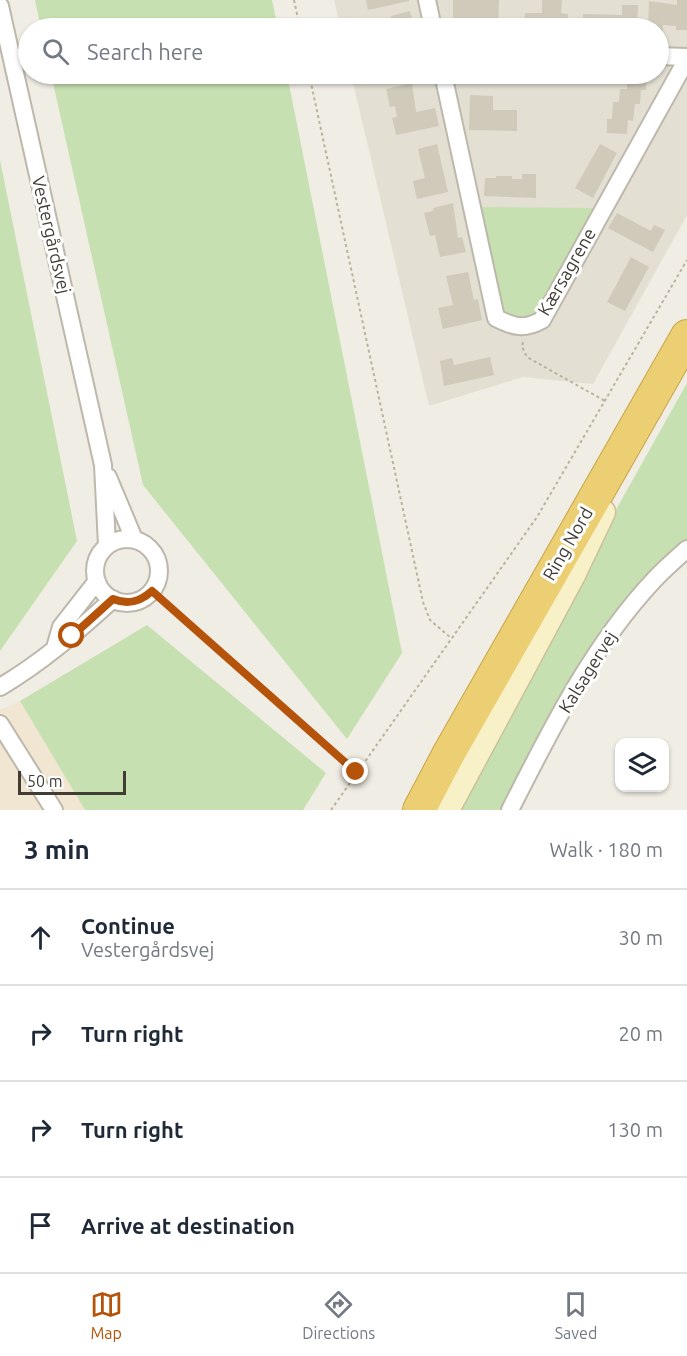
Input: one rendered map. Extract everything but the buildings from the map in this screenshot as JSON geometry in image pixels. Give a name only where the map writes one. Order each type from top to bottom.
[{"type":"highway","name":"Ring Nord","points":[[419,810],[449,753],[687,336]]},
{"type":"highway","name":"Ring Nord","points":[[430,810],[550,596],[603,512],[687,364]]},
{"type":"main road","points":[[447,810],[573,575],[603,512]]},
{"type":"main road","points":[[407,810],[425,779],[449,753]]},
{"type":"street","points":[[427,0],[431,18]]},
{"type":"street","name":"Vestergårdsvej","points":[[0,6],[103,465],[107,545]]},
{"type":"street","name":"Kærsagrene","points":[[445,84],[496,318],[509,325],[529,327],[542,320],[687,58],[669,57]]},
{"type":"street","name":"Vestergårdsvej","points":[[103,465],[134,539]]},
{"type":"street","points":[[125,538],[134,539],[152,551],[158,561],[159,571],[152,591],[138,601],[130,603],[106,595],[97,581],[95,572],[96,562],[107,545],[125,538]]},
{"type":"street","name":"Kalsagervej","points":[[510,810],[586,670],[653,581],[687,549]]},
{"type":"street","points":[[55,648],[61,627],[97,581]]},
{"type":"street","points":[[0,687],[24,673],[72,636],[113,599]]},
{"type":"street","points":[[0,724],[54,810]]},
{"type":"path","points":[[294,0],[298,18]]},
{"type":"path","points":[[311,84],[423,602],[430,621],[451,638]]},
{"type":"path","points":[[331,810],[537,517],[687,260]]},
{"type":"path","points":[[524,327],[522,347],[527,357],[605,401]]},
{"type":"path","points":[[152,591],[356,772]]},
{"type":"shaded area","points":[[334,0],[687,0],[687,215],[593,384],[523,377],[429,406],[353,84],[669,84],[669,18],[338,18]]},
{"type":"shaded area","points":[[20,701],[85,810],[0,810],[0,710]]},
{"type":"green space","points":[[35,0],[272,0],[276,18],[39,18]]},
{"type":"green space","points":[[53,84],[289,84],[402,653],[347,739],[143,485]]},
{"type":"green space","points":[[0,160],[77,541],[0,651]]},
{"type":"green space","points":[[480,207],[593,208],[539,314],[527,322],[502,312]]},
{"type":"green space","points":[[687,383],[687,542],[646,578],[506,810],[457,810],[613,515]]},
{"type":"green space","points":[[147,625],[326,773],[303,810],[85,810],[20,701]]},
{"type":"route","points":[[72,636],[113,599],[130,603],[138,601],[152,591],[356,772]]}]
